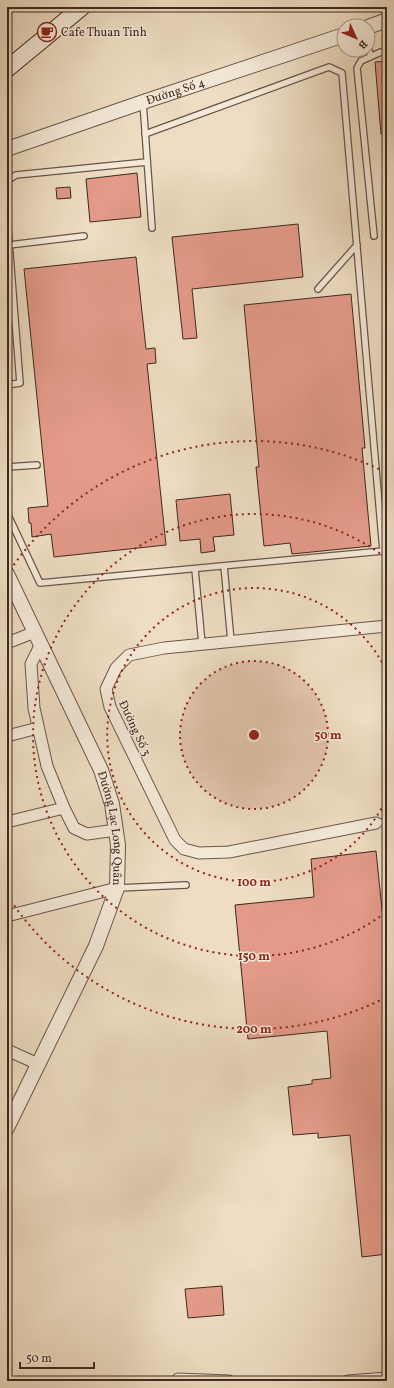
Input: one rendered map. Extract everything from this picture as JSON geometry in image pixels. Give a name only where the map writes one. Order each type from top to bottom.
[{"type":"main road","points":[[7,69],[82,7]]},
{"type":"street","points":[[376,24],[387,20]]},
{"type":"street","name":"Đường Số 4","points":[[7,149],[336,38]]},
{"type":"street","name":"Đường Lạc Long Quân","points":[[7,574],[101,770],[112,804],[118,845],[117,888],[96,946],[7,1128]]},
{"type":"street","name":"Đường Số 3","points":[[376,823],[229,852],[199,853],[184,849],[175,840],[110,707],[106,689],[116,668],[129,655],[164,648],[387,626]]},
{"type":"street","points":[[7,643],[38,638],[31,664],[34,708],[47,766],[74,828],[87,834],[116,830]]},
{"type":"street","points":[[7,736],[38,728]]},
{"type":"street","points":[[7,822],[64,808]]},
{"type":"street","points":[[7,916],[117,888]]},
{"type":"street","points":[[7,1050],[38,1064]]},
{"type":"street","points":[[348,1381],[387,1378]]},
{"type":"street","points":[[178,1379],[229,1381]]},
{"type":"lane","points":[[376,54],[387,52]]},
{"type":"lane","points":[[367,58],[361,61],[357,68],[374,236]]},
{"type":"lane","points":[[7,514],[40,583],[383,551],[342,73],[329,68],[145,134]]},
{"type":"lane","points":[[143,102],[152,228]]},
{"type":"lane","points":[[7,181],[16,175],[147,162]]},
{"type":"lane","points":[[7,216],[20,383],[7,385]]},
{"type":"lane","points":[[9,245],[84,236]]},
{"type":"lane","points":[[318,289],[357,245]]},
{"type":"lane","points":[[7,467],[37,465]]},
{"type":"lane","points":[[224,566],[230,641]]},
{"type":"lane","points":[[195,569],[202,644]]},
{"type":"lane","points":[[376,823],[387,820]]},
{"type":"lane","points":[[117,888],[186,885]]},
{"type":"building","points":[[387,61],[387,134],[381,134],[375,62]]},
{"type":"building","points":[[137,173],[141,217],[90,222],[86,179]]},
{"type":"building","points":[[70,187],[71,198],[57,199],[56,188]]},
{"type":"building","points":[[298,224],[303,277],[192,289],[197,338],[183,339],[172,237]]},
{"type":"building","points":[[136,257],[146,349],[155,348],[156,363],[147,364],[166,545],[54,557],[51,534],[32,537],[31,523],[29,523],[28,508],[48,506],[24,269]]},
{"type":"building","points":[[351,294],[365,448],[362,448],[371,546],[292,554],[290,543],[264,546],[256,467],[259,467],[244,305]]},
{"type":"building","points":[[230,494],[234,535],[213,537],[215,551],[201,553],[200,539],[180,541],[176,500]]},
{"type":"building","points":[[376,851],[387,958],[387,1254],[362,1257],[350,1135],[318,1138],[318,1133],[293,1135],[288,1087],[312,1084],[312,1080],[331,1078],[327,1031],[248,1039],[235,905],[314,897],[311,859]]},
{"type":"building","points":[[222,1286],[224,1315],[188,1318],[185,1289]]},
{"type":"place","name":"Cafe Thuan Tinh","points":[[47,32]]}]
